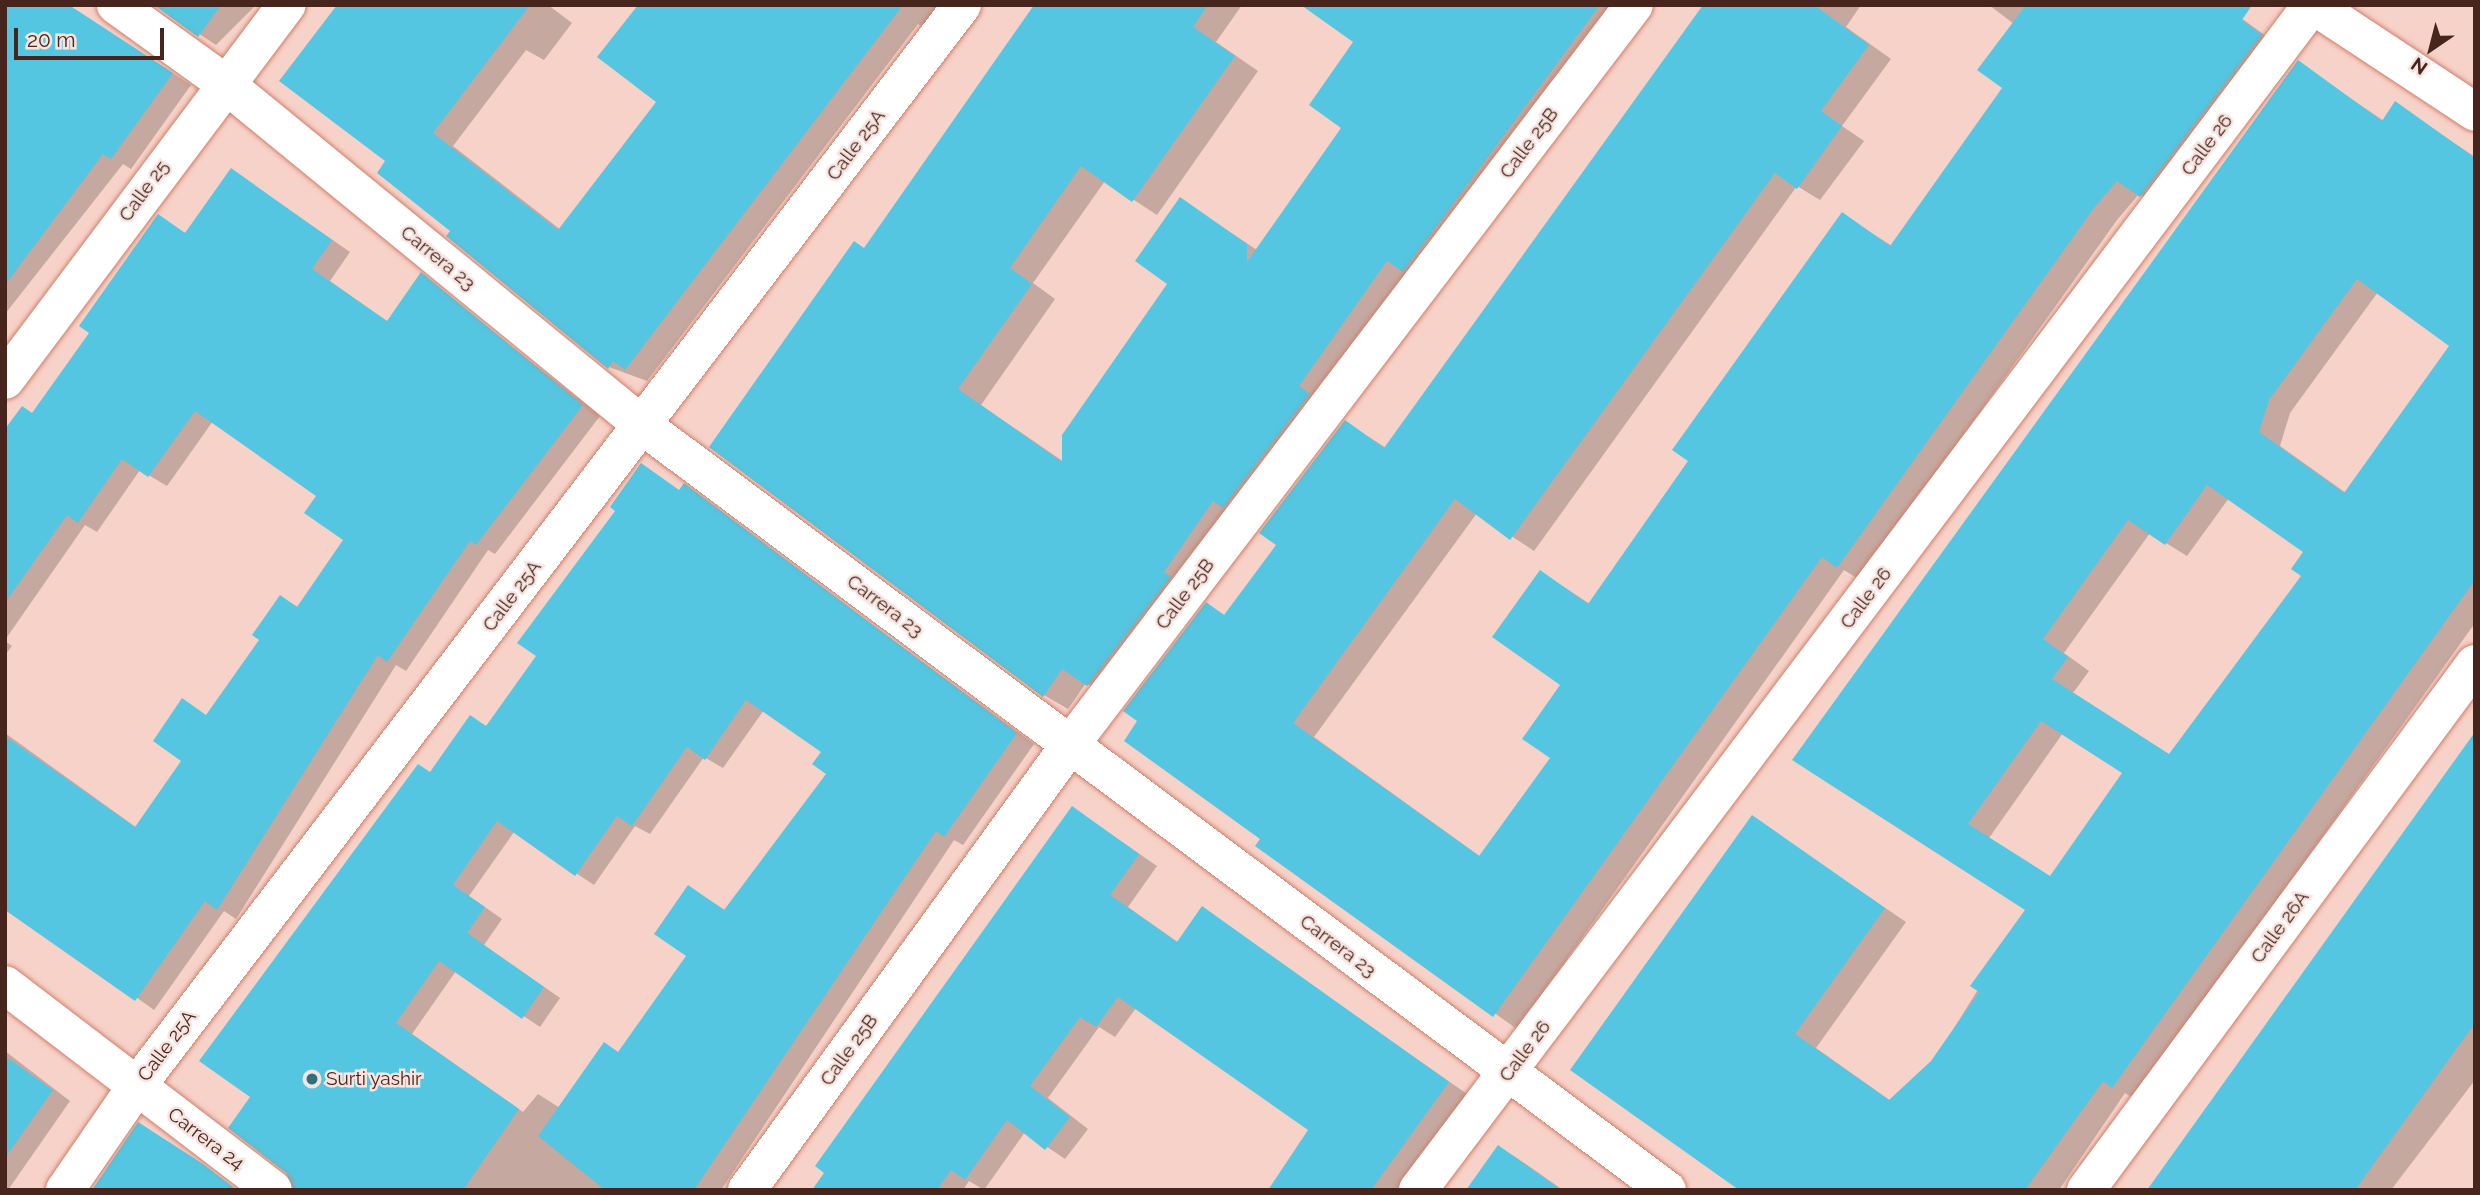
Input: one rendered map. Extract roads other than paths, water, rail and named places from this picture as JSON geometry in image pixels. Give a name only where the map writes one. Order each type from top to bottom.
[{"type":"street","name":"Carrera 23","points":[[116,5],[223,82],[642,425],[1508,1074],[1667,1190]]},
{"type":"street","name":"Calle 25","points":[[5,380],[223,82],[286,5]]},
{"type":"street","name":"Calle 25A","points":[[65,1190],[136,1087],[962,5]]},
{"type":"street","name":"Calle 25B","points":[[747,1190],[1070,745],[1634,5]]},
{"type":"street","points":[[2312,5],[2475,113]]},
{"type":"street","name":"Calle 26","points":[[1418,1190],[2312,5]]},
{"type":"street","name":"Calle 26A","points":[[2086,1190],[2475,664]]},
{"type":"street","name":"Carrera 24","points":[[5,985],[273,1190]]},
{"type":"place","name":"Surti yashir","points":[[312,1079]]}]
